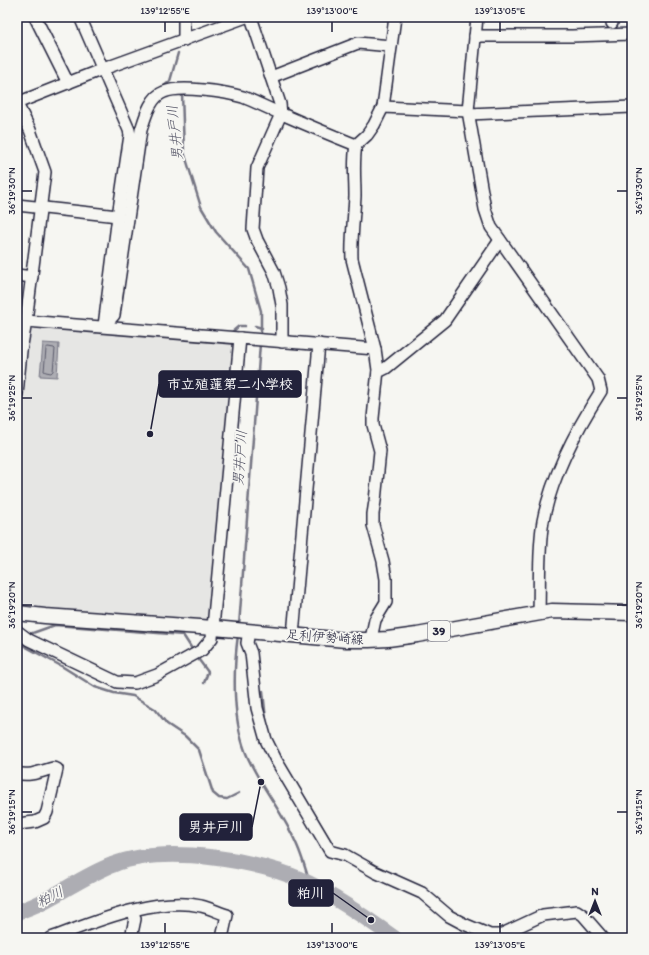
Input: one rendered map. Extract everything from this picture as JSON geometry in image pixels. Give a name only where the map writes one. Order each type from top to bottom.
[{"type":"main road","name":"足利伊勢崎線","points":[[17,613],[346,640],[369,640],[417,635],[539,612],[632,613]]},
{"type":"street","points":[[35,17],[68,82]]},
{"type":"street","points":[[80,17],[130,135],[104,326]]},
{"type":"street","points":[[184,17],[184,40]]},
{"type":"street","points":[[17,394],[19,351],[26,321],[45,172],[30,130],[17,103],[68,82],[246,17]]},
{"type":"street","points":[[251,17],[280,104],[281,114],[257,168],[253,229],[257,240],[274,272],[279,288],[282,305],[282,342]]},
{"type":"street","points":[[369,640],[375,620],[386,602],[386,579],[383,561],[373,525],[380,451],[373,418],[378,372],[375,349],[352,259],[351,247],[354,213],[354,160],[356,145],[374,125],[383,107],[395,17]]},
{"type":"street","points":[[477,17],[469,112],[485,209],[490,227],[598,379],[601,391],[566,454],[550,494],[543,521],[541,542],[539,612]]},
{"type":"street","points":[[475,36],[572,36],[632,34]]},
{"type":"street","points":[[271,77],[358,44],[391,46]]},
{"type":"street","points":[[104,326],[114,315],[141,130],[146,115],[156,98],[163,92],[188,89],[242,97],[356,145]]},
{"type":"street","points":[[383,107],[469,112],[632,107]]},
{"type":"street","points":[[17,205],[118,216]]},
{"type":"street","points":[[378,372],[386,368],[445,320],[500,240]]},
{"type":"street","points":[[17,276],[32,277]]},
{"type":"street","points":[[26,321],[104,326],[375,349]]},
{"type":"street","points":[[17,631],[29,640],[117,682],[135,684],[157,675],[202,650],[220,629],[240,338]]},
{"type":"street","points":[[293,635],[319,344]]},
{"type":"street","points":[[247,631],[247,643],[251,653],[257,708],[266,740],[276,760],[330,851],[345,855],[375,872],[422,893],[449,916],[464,924],[490,934],[500,935],[543,915],[577,911],[583,915],[603,938]]},
{"type":"street","points":[[17,773],[28,775],[53,768],[56,769],[47,812],[44,818],[41,821],[17,824]]},
{"type":"street","points":[[51,938],[101,920],[155,905],[178,904],[201,906],[227,916],[222,938]]},
{"type":"street","points":[[132,938],[135,919],[133,911]]},
{"type":"shaded area","points":[[37,324],[235,343],[210,617],[205,620],[17,605],[17,442],[24,361],[27,358],[32,327]]},
{"type":"water","points":[[43,343],[59,344],[57,377],[40,376]]},
{"type":"waterway","name":"男井戸川","points":[[162,88],[170,81],[178,53]]},
{"type":"waterway","name":"男井戸川","points":[[182,93],[184,152],[201,207],[216,232],[249,269],[261,311],[261,337]]},
{"type":"waterway","points":[[230,332],[239,326],[245,326]]},
{"type":"waterway","name":"男井戸川","points":[[255,326],[262,328]]},
{"type":"waterway","name":"男井戸川","points":[[239,626],[260,344]]},
{"type":"waterway","points":[[27,635],[55,625],[183,635],[194,652]]},
{"type":"waterway","name":"男井戸川","points":[[238,635],[235,665],[235,697],[236,713],[243,744],[248,758],[291,832],[300,853],[310,884]]},
{"type":"waterway","points":[[17,642],[63,667],[95,687],[114,693],[133,696],[155,709],[167,724],[185,736],[199,750],[213,793],[219,798],[227,799],[239,793]]},
{"type":"waterway","points":[[196,656],[208,672],[204,683]]},
{"type":"waterway","points":[[263,691],[266,720]]},
{"type":"waterway","points":[[291,775],[333,845]]},
{"type":"waterway","name":"粕川","points":[[17,912],[29,908],[88,876],[112,865],[133,859],[184,855],[239,861],[290,875],[320,889],[394,938]]},
{"type":"place","name":"市立殖蓮第二小学校","points":[[150,434]]},
{"type":"place","name":"男井戸川","points":[[261,782]]},
{"type":"place","name":"粕川","points":[[371,920]]}]
